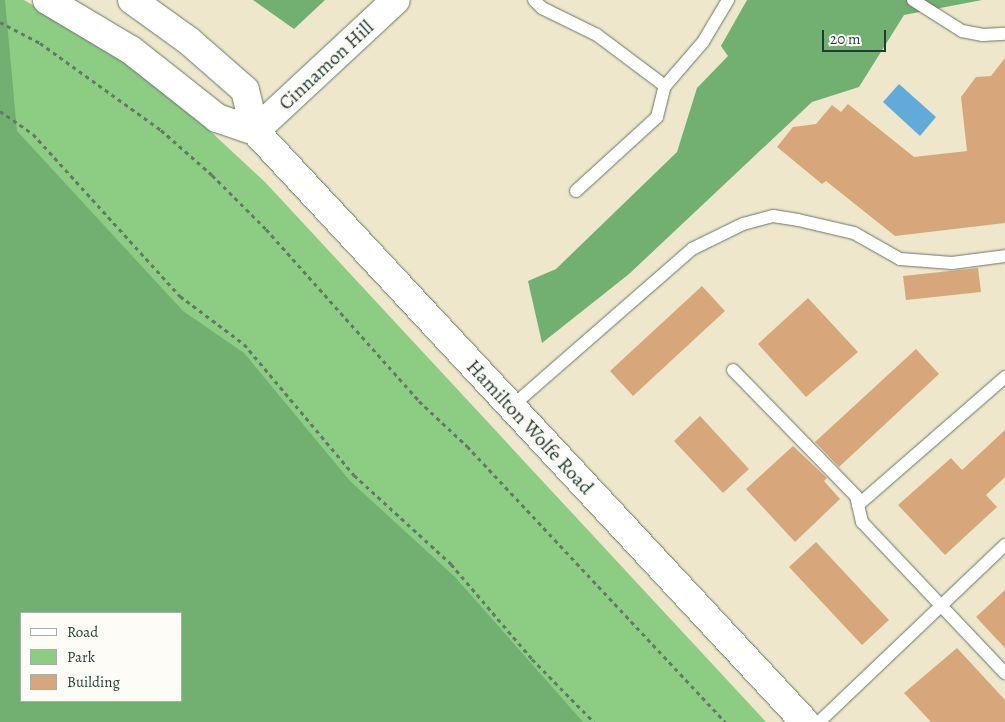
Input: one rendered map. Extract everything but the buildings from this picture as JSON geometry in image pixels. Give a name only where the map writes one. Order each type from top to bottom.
[{"type":"street","name":"Hamilton Wolfe Road","points":[[47,0],[131,50],[217,118],[255,131],[805,722]]},
{"type":"street","name":"Hamilton Wolfe Road","points":[[132,0],[189,41],[245,90],[255,131]]},
{"type":"street","name":"Cinnamon Hill","points":[[255,131],[396,0]]},
{"type":"lane","points":[[534,0],[542,8],[597,35],[665,86]]},
{"type":"lane","points":[[576,191],[657,117],[665,86],[703,42],[728,0]]},
{"type":"lane","points":[[913,0],[962,31],[983,35],[1005,34]]},
{"type":"lane","points":[[511,407],[692,249],[743,224],[773,216],[798,220],[854,233],[900,259],[952,263],[1005,256]]},
{"type":"lane","points":[[733,370],[856,496],[862,522],[1005,673]]},
{"type":"lane","points":[[858,505],[1005,377]]},
{"type":"lane","points":[[820,722],[1005,546]]},
{"type":"path","points":[[0,22],[56,54],[161,130],[212,175],[266,229],[419,401],[467,446],[724,722]]},
{"type":"path","points":[[0,111],[33,134],[180,296],[244,344],[354,475],[451,564],[532,659],[594,722]]},
{"type":"green space","points":[[0,0],[24,0],[106,49],[194,116],[265,182],[766,722],[0,722]]},
{"type":"green space","points":[[0,0],[5,0],[17,131],[183,311],[244,353],[350,481],[455,577],[583,722],[0,722]]},
{"type":"green space","points":[[253,0],[325,0],[294,29]]},
{"type":"green space","points":[[747,0],[982,0],[904,15],[859,87],[812,102],[629,274],[542,343],[528,281],[556,269],[677,152],[697,88],[728,56],[721,46]]},
{"type":"water","points":[[899,84],[936,117],[920,136],[883,102]]}]
